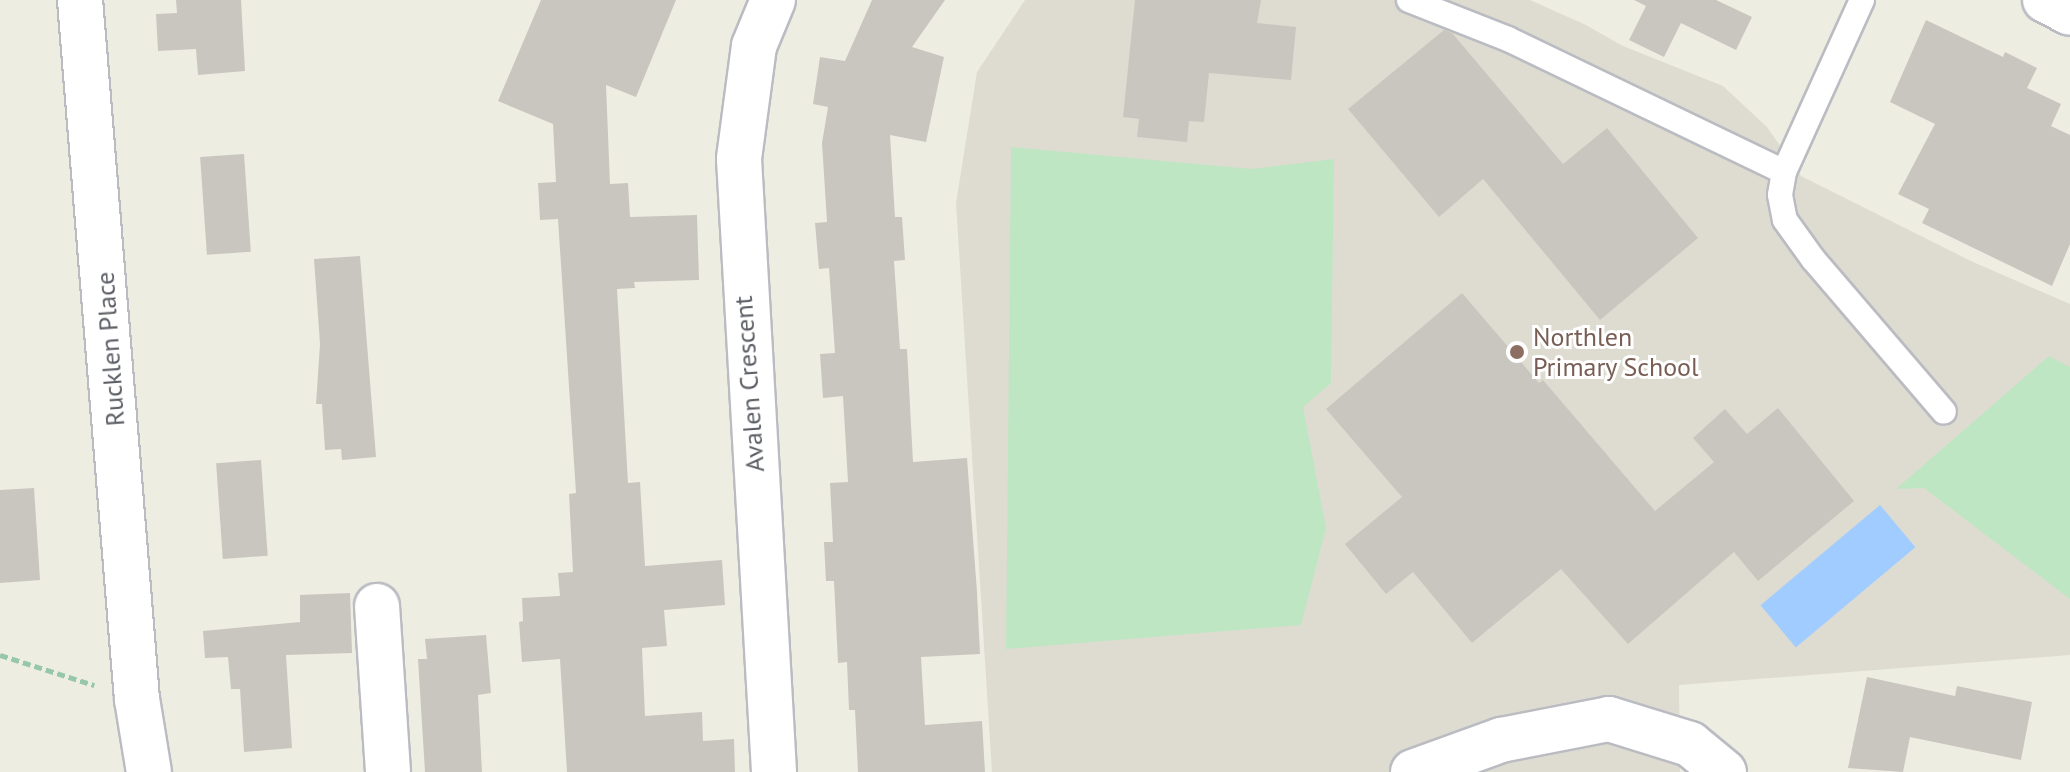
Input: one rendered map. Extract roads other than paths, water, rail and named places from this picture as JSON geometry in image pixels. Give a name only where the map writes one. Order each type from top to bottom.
[{"type":"street","name":"Rucklen Place","points":[[80,0],[137,699],[149,772]]},
{"type":"street","name":"Avalen Crescent","points":[[773,0],[754,46],[739,159],[774,772]]},
{"type":"street","points":[[2045,0],[2070,13]]},
{"type":"street","points":[[377,606],[388,772]]},
{"type":"street","points":[[1413,772],[1501,740],[1609,719],[1690,744],[1724,772]]},
{"type":"lane","points":[[1409,0],[1508,39],[1784,172]]},
{"type":"lane","points":[[1862,0],[1784,172],[1780,195],[1785,220],[1813,259],[1944,412]]},
{"type":"water","points":[[1880,505],[1915,547],[1796,647],[1760,605]]},
{"type":"place","name":"Northlen Primary School","points":[[1517,352]]}]
